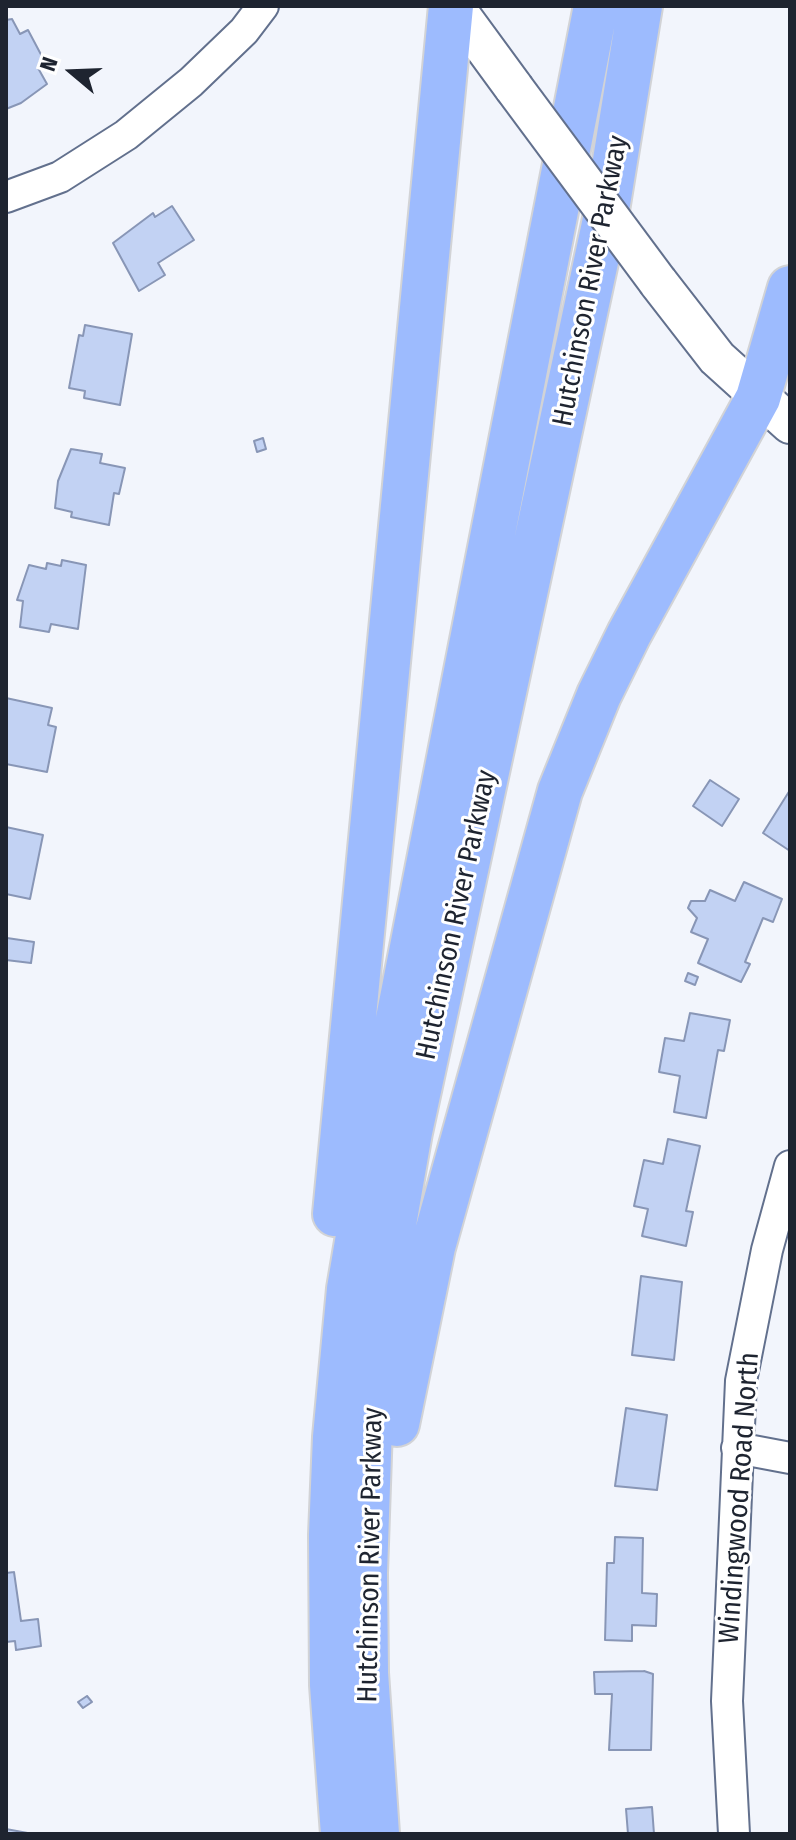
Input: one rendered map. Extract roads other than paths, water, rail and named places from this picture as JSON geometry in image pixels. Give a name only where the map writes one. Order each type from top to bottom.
[{"type":"highway","points":[[330,1636],[319,1469],[319,1381],[452,6]]},
{"type":"highway","name":"Hutchinson River Parkway","points":[[366,1829],[330,1636],[335,1437],[349,1289],[365,1188],[596,6]]},
{"type":"highway","name":"Hutchinson River Parkway","points":[[366,1829],[365,1573],[370,1426],[389,1254],[413,1116],[607,210],[640,6]]},
{"type":"highway","points":[[366,1829],[397,1426],[422,1291],[539,855],[581,737],[629,634],[774,411],[790,288]]},
{"type":"street","points":[[6,197],[60,177],[126,135],[191,82],[244,31],[263,6]]},
{"type":"street","points":[[452,6],[709,349],[774,411]]},
{"type":"street","name":"Windingwood Road North","points":[[734,1834],[727,1701],[741,1381],[767,1250],[790,1166]]},
{"type":"street","points":[[737,1448],[790,1458]]}]
